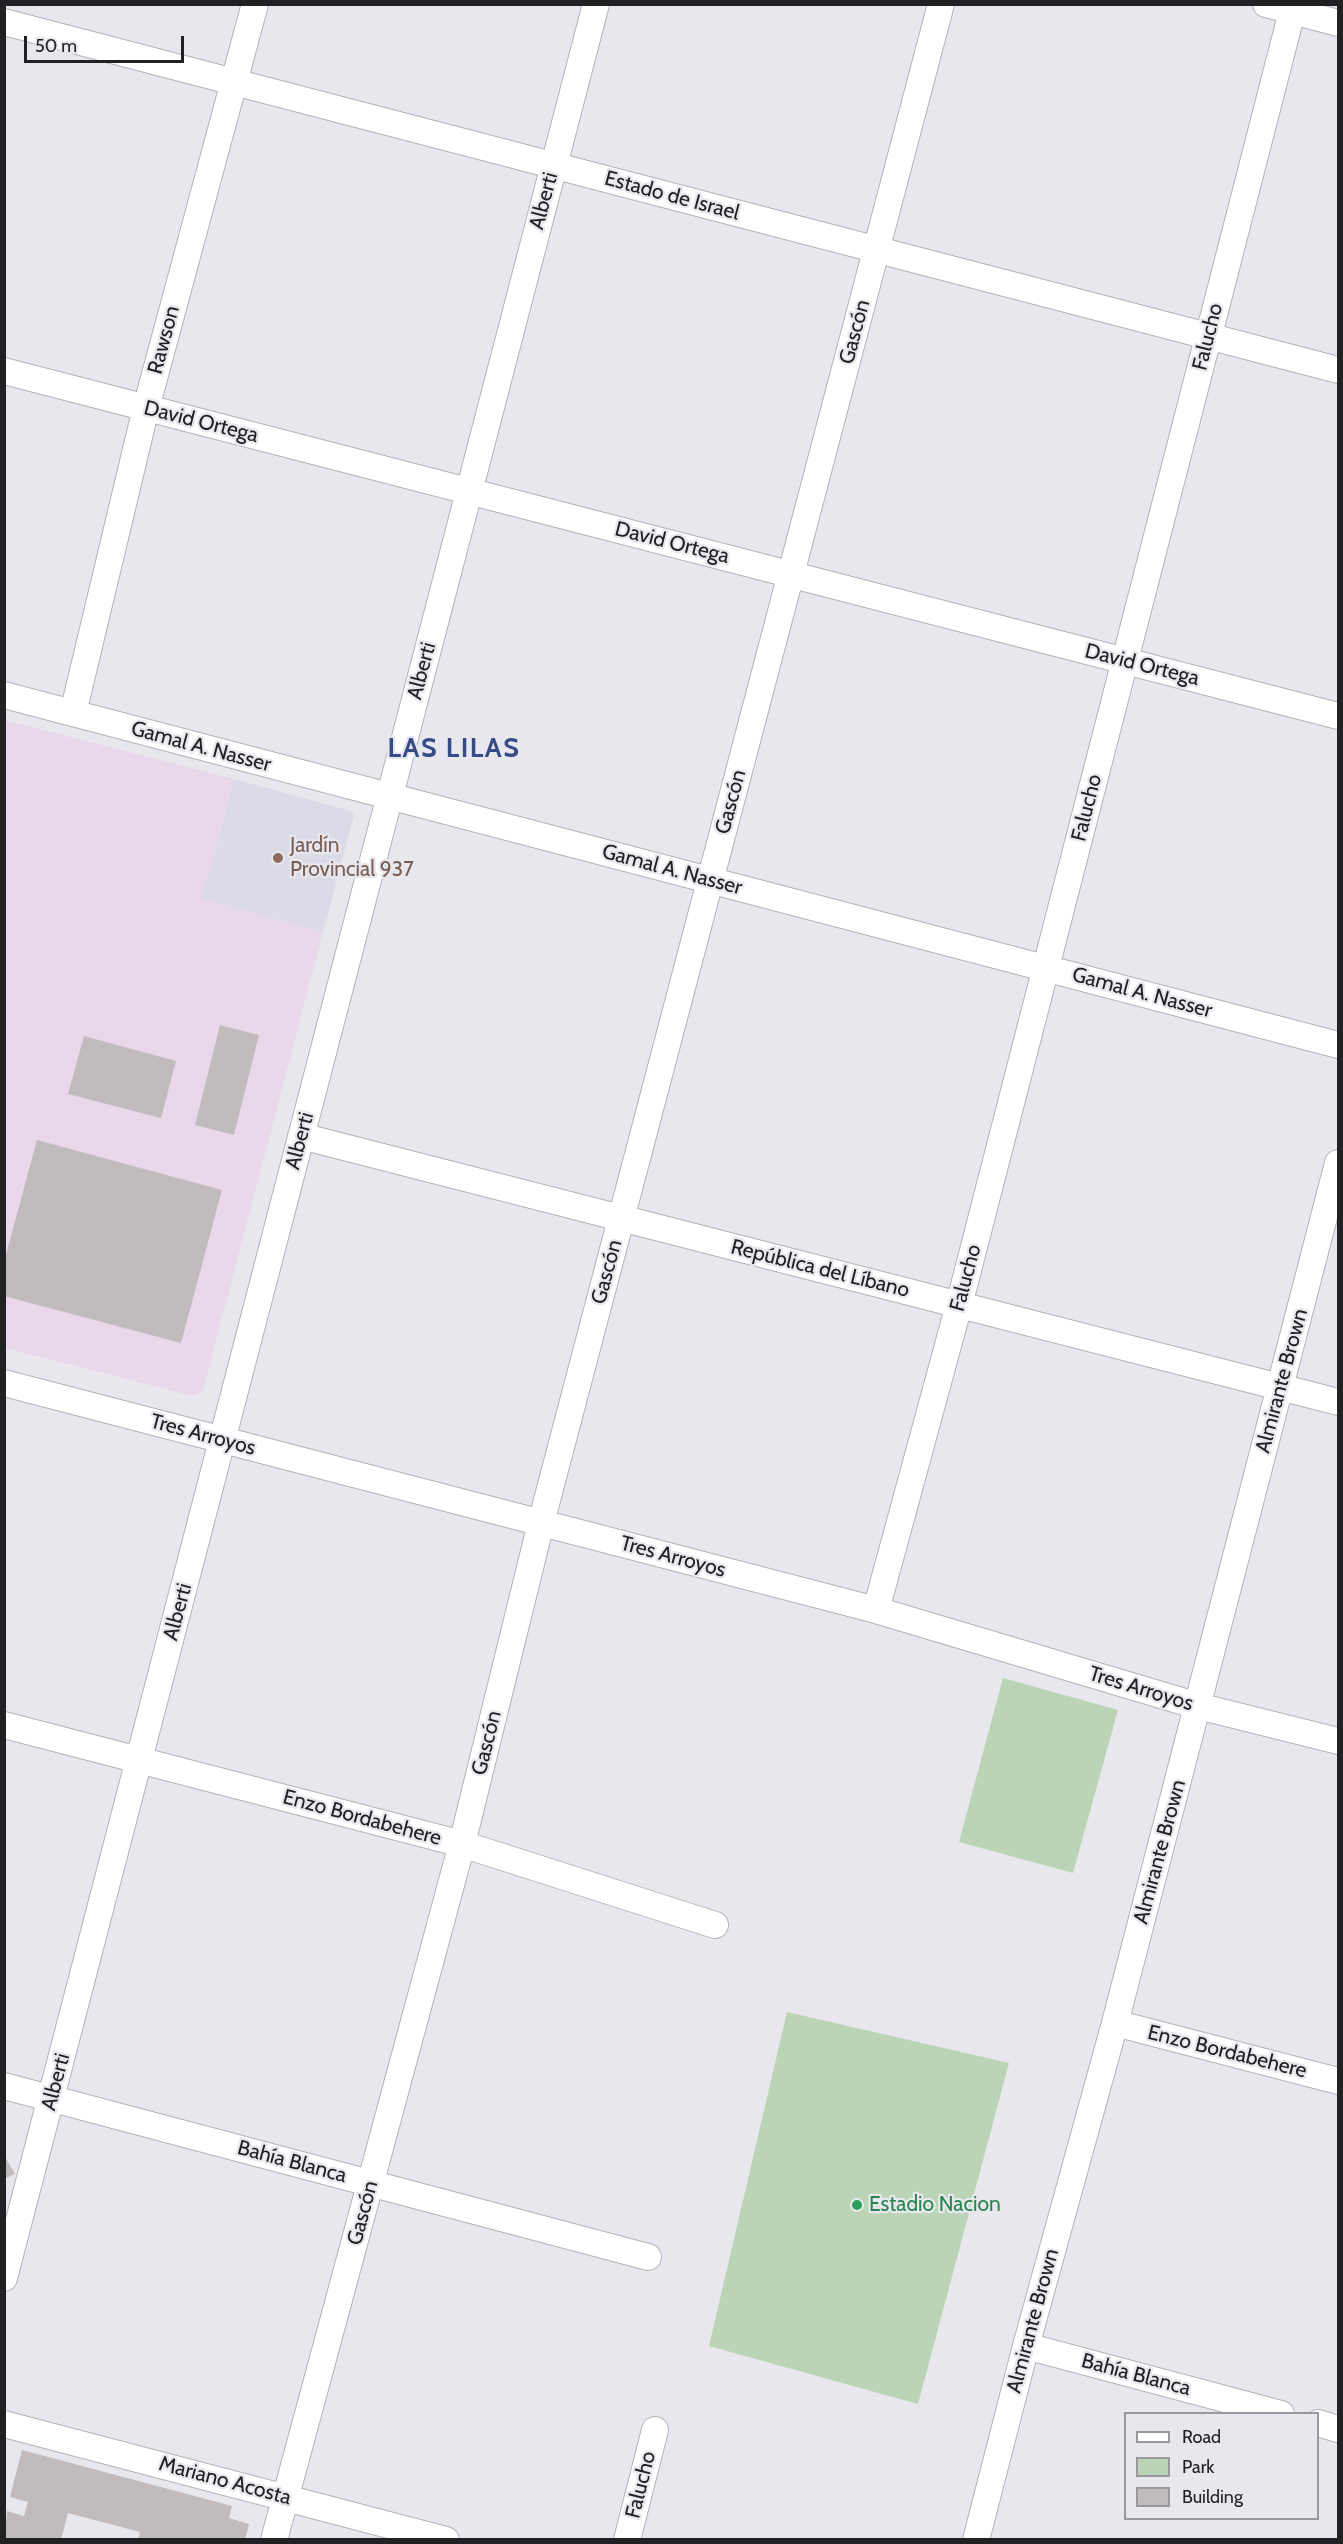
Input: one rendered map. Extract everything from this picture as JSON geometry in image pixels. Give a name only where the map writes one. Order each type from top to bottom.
[{"type":"street","name":"Rawson","points":[[73,713],[146,408],[255,4]]},
{"type":"street","name":"Alberti","points":[[4,2278],[596,4]]},
{"type":"street","name":"Gascón","points":[[274,2540],[462,1844],[541,1523],[941,4]]},
{"type":"street","points":[[1266,4],[1293,8],[1338,23]]},
{"type":"street","name":"Falucho","points":[[876,1610],[959,1305],[1293,8]]},
{"type":"street","name":"Estado de Israel","points":[[4,22],[1338,370]]},
{"type":"street","name":"David Ortega","points":[[4,371],[1338,716]]},
{"type":"street","name":"Gamal A. Nasser","points":[[4,695],[1338,1045]]},
{"type":"street","name":"República del Líbano","points":[[301,1136],[1338,1402]]},
{"type":"street","name":"Almirante Brown","points":[[976,2540],[1026,2346],[1115,2023],[1338,1163]]},
{"type":"street","name":"Tres Arroyos","points":[[4,1383],[876,1610],[1197,1706],[1338,1741]]},
{"type":"street","name":"Enzo Bordabehere","points":[[4,1725],[462,1844],[715,1925]]},
{"type":"street","name":"Enzo Bordabehere","points":[[1115,2023],[1338,2081]]},
{"type":"street","name":"Bahía Blanca","points":[[4,2086],[648,2257]]},
{"type":"street","name":"Bahía Blanca","points":[[1026,2346],[1274,2412]]},
{"type":"street","name":"Mariano Acosta","points":[[4,2424],[446,2540]]},
{"type":"street","points":[[1319,2424],[1338,2429]]},
{"type":"street","name":"Falucho","points":[[627,2540],[655,2430]]},
{"type":"shaded area","points":[[4,720],[234,779],[202,899],[323,932],[203,1390],[193,1396],[5,1348]]},
{"type":"shaded area","name":"Jardín Provincial 937","points":[[234,779],[351,811],[354,816],[323,932],[202,899]]},
{"type":"green space","points":[[1003,1678],[1118,1710],[1073,1873],[959,1842]]},
{"type":"green space","name":"Estadio Nacion","points":[[787,2012],[1009,2063],[918,2404],[709,2346]]},
{"type":"building","points":[[220,1025],[259,1035],[234,1135],[195,1125]]},
{"type":"building","points":[[84,1036],[176,1061],[161,1118],[68,1094]]},
{"type":"building","points":[[37,1140],[222,1190],[181,1343],[4,1296],[4,1262]]},
{"type":"building","points":[[4,2155],[15,2174],[4,2179]]},
{"type":"building","points":[[22,2450],[232,2506],[229,2518],[249,2524],[245,2540],[138,2540],[140,2532],[68,2513],[61,2540],[4,2540],[7,2511],[24,2516],[28,2502],[10,2497]]},
{"type":"place","name":"Jardín Provincial 937","points":[[278,858]]},
{"type":"place","name":"Estadio Nacion","points":[[857,2205]]},
{"type":"district","name":"LAS LILAS","points":[[454,749]]}]
